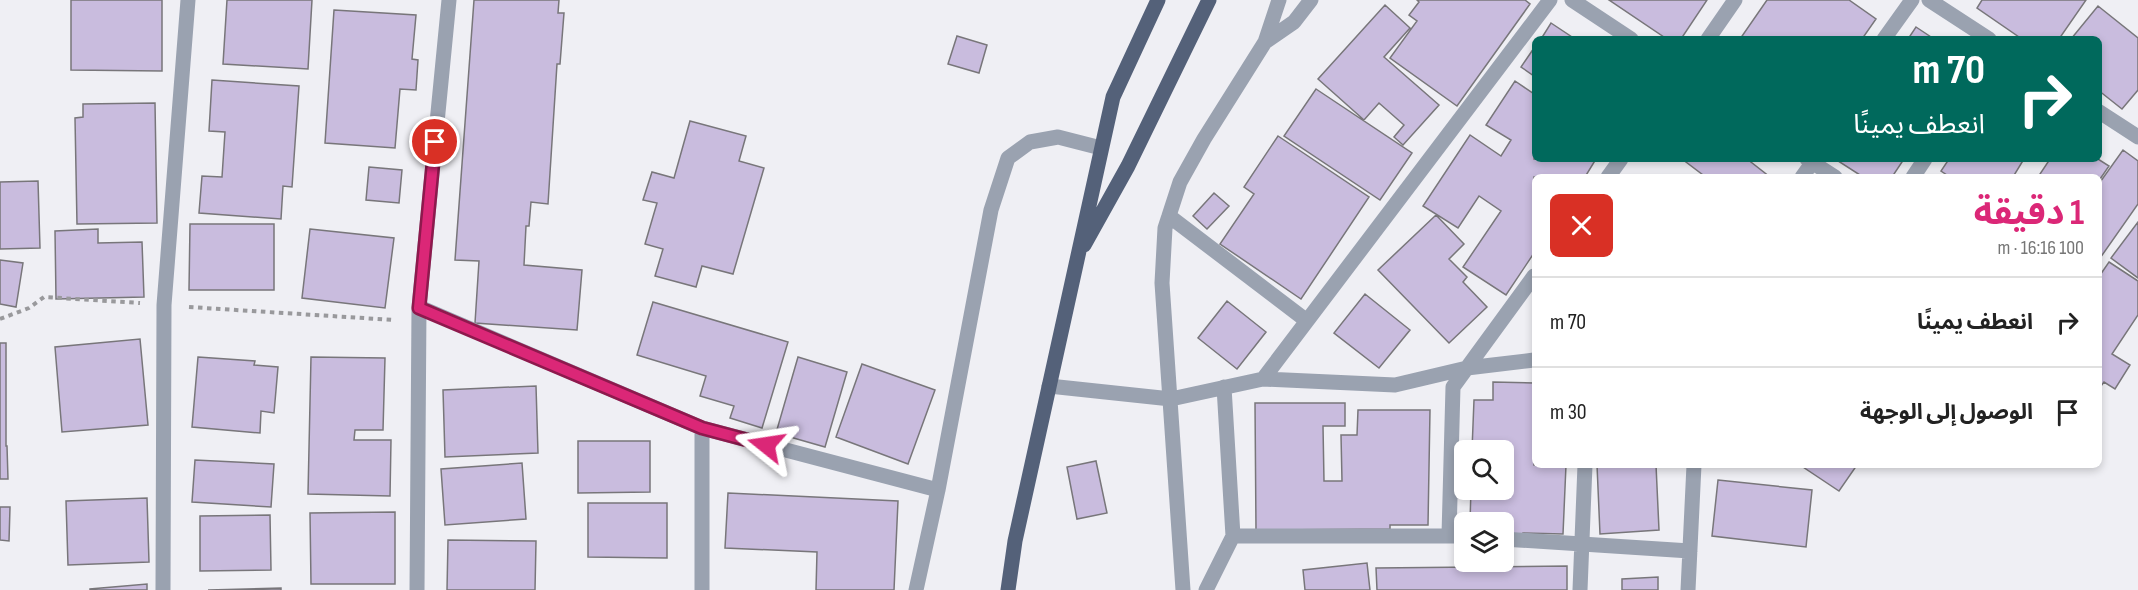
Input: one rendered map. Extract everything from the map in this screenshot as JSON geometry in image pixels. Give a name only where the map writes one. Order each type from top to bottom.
[{"type":"main road","points":[[1008,590],[1015,541],[1113,97],[1158,0]]},
{"type":"main road","points":[[1076,261],[1128,166],[1209,0]]},
{"type":"street","points":[[163,590],[164,305],[188,0]]},
{"type":"street","points":[[417,590],[419,314],[449,0]]},
{"type":"street","points":[[1183,590],[1162,283],[1165,228],[1180,182],[1204,139],[1265,42],[1279,0]]},
{"type":"street","points":[[1265,42],[1294,22],[1311,0]]},
{"type":"street","points":[[1263,379],[1550,0]]},
{"type":"street","points":[[1572,0],[1626,36]]},
{"type":"street","points":[[1710,36],[1735,0]]},
{"type":"street","points":[[1886,36],[1912,0]]},
{"type":"street","points":[[1929,0],[1984,36]]},
{"type":"street","points":[[2102,114],[2138,137]]},
{"type":"street","points":[[916,590],[938,490],[991,210],[1008,158],[1030,142],[1058,137],[1101,148]]},
{"type":"street","points":[[1812,162],[1830,174]]},
{"type":"street","points":[[1169,216],[1307,321]]},
{"type":"street","points":[[1456,512],[1453,387],[1532,279]]},
{"type":"street","points":[[419,314],[702,428],[938,490]]},
{"type":"street","points":[[1049,386],[1171,399],[1263,379],[1395,385],[1467,368],[1532,360]]},
{"type":"street","points":[[1206,590],[1233,536],[1224,387]]},
{"type":"street","points":[[702,428],[702,590]]},
{"type":"street","points":[[1580,590],[1586,468]]},
{"type":"street","points":[[1688,590],[1694,468]]},
{"type":"street","points":[[1233,536],[1454,536]]},
{"type":"street","points":[[1514,540],[1690,551]]},
{"type":"path","points":[[0,318],[29,308],[44,297],[338,318],[419,314]]},
{"type":"building","points":[[71,0],[162,0],[162,71],[71,70]]},
{"type":"building","points":[[227,0],[312,0],[308,69],[223,64]]},
{"type":"building","points":[[474,0],[559,0],[558,13],[564,13],[560,64],[557,64],[548,204],[531,202],[529,226],[526,226],[524,265],[582,270],[577,330],[475,323],[479,261],[455,260]]},
{"type":"building","points":[[1417,0],[1525,0],[1530,4],[1457,106],[1390,58],[1417,21],[1409,15],[1419,2]]},
{"type":"building","points":[[1609,0],[1707,0],[1683,36],[1663,36]]},
{"type":"building","points":[[1767,0],[1849,0],[1876,19],[1864,36],[1742,36]]},
{"type":"building","points":[[1982,0],[2086,0],[2061,36],[2018,36],[1977,8]]},
{"type":"building","points":[[1385,5],[1410,28],[1384,57],[1439,105],[1403,145],[1394,137],[1404,125],[1379,103],[1364,120],[1318,79]]},
{"type":"building","points":[[2098,6],[2138,38],[2138,90],[2122,109],[2102,93],[2102,36],[2073,36]]},
{"type":"building","points":[[334,10],[416,15],[412,59],[418,60],[416,90],[400,89],[395,148],[325,143]]},
{"type":"building","points":[[1551,23],[1570,36],[1543,36]]},
{"type":"building","points":[[1916,27],[1930,36],[1910,36]]},
{"type":"building","points":[[957,36],[987,45],[979,73],[948,64]]},
{"type":"building","points":[[1532,51],[1532,75],[1521,67]]},
{"type":"building","points":[[212,80],[299,86],[292,187],[283,186],[281,219],[199,213],[202,176],[222,177],[225,132],[209,131]]},
{"type":"building","points":[[1515,81],[1532,93],[1532,162],[1594,162],[1587,174],[1532,174],[1532,256],[1506,295],[1463,267],[1501,211],[1479,196],[1458,228],[1423,206],[1470,135],[1501,156],[1511,140],[1486,125]]},
{"type":"building","points":[[1316,89],[1412,153],[1380,200],[1284,136]]},
{"type":"building","points":[[155,103],[157,223],[77,224],[75,118],[83,117],[83,104]]},
{"type":"building","points":[[690,121],[746,136],[739,161],[764,168],[733,274],[702,266],[696,287],[655,276],[663,249],[645,244],[657,203],[643,200],[652,172],[674,178]]},
{"type":"building","points":[[1278,136],[1369,197],[1301,299],[1220,244],[1254,194],[1244,187]]},
{"type":"building","points":[[2123,150],[2138,161],[2138,204],[2102,255],[2102,179]]},
{"type":"building","points":[[1686,162],[1751,162],[1766,174],[1702,174]]},
{"type":"building","points":[[1840,162],[1902,162],[1894,174],[1858,174]]},
{"type":"building","points":[[1947,162],[2022,162],[2015,174],[1946,174],[1941,171]]},
{"type":"building","points":[[2048,162],[2102,162],[2109,166],[2102,176],[2102,174],[2040,174]]},
{"type":"building","points":[[369,167],[402,170],[399,203],[366,200]]},
{"type":"building","points":[[38,181],[40,248],[0,249],[0,182]]},
{"type":"building","points":[[1214,193],[1229,206],[1207,229],[1193,216]]},
{"type":"building","points":[[1436,215],[1464,244],[1449,259],[1467,277],[1463,282],[1487,307],[1449,343],[1378,270]]},
{"type":"building","points":[[2138,222],[2138,278],[2111,258]]},
{"type":"building","points":[[190,224],[274,224],[274,290],[189,290]]},
{"type":"building","points":[[98,229],[98,243],[142,242],[144,297],[56,299],[55,231]]},
{"type":"building","points":[[310,229],[394,238],[385,308],[302,298]]},
{"type":"building","points":[[0,260],[23,263],[16,307],[0,304]]},
{"type":"building","points":[[2109,262],[2138,281],[2138,315],[2112,354],[2130,365],[2115,389],[2104,382],[2102,385],[2102,272]]},
{"type":"building","points":[[1365,294],[1410,330],[1379,368],[1334,333]]},
{"type":"building","points":[[1227,301],[1266,332],[1237,369],[1198,338]]},
{"type":"building","points":[[653,302],[788,342],[762,428],[730,418],[734,406],[700,396],[706,376],[637,355]]},
{"type":"building","points":[[140,339],[148,425],[62,432],[55,347]]},
{"type":"building","points":[[0,343],[6,343],[8,479],[0,479]]},
{"type":"building","points":[[198,357],[255,361],[254,365],[278,367],[274,413],[261,411],[260,433],[192,427]]},
{"type":"building","points":[[311,357],[385,358],[383,430],[355,430],[354,440],[391,440],[390,496],[308,494]]},
{"type":"building","points":[[798,357],[847,372],[825,447],[776,433]]},
{"type":"building","points":[[862,364],[935,390],[908,464],[836,437]]},
{"type":"building","points":[[1493,382],[1532,383],[1532,468],[1566,468],[1563,534],[1523,533],[1523,541],[1514,541],[1514,512],[1470,512],[1471,500],[1514,500],[1514,440],[1472,440],[1474,400],[1493,400]]},
{"type":"building","points":[[536,386],[538,453],[445,457],[443,390]]},
{"type":"building","points":[[1255,403],[1345,403],[1345,426],[1323,426],[1324,481],[1342,481],[1341,435],[1357,435],[1358,410],[1430,410],[1428,525],[1390,525],[1390,529],[1256,530]]},
{"type":"building","points":[[578,441],[650,441],[650,492],[578,493]]},
{"type":"building","points":[[195,460],[274,464],[271,507],[192,502]]},
{"type":"building","points":[[1096,461],[1107,513],[1077,519],[1067,467]]},
{"type":"building","points":[[522,463],[526,519],[445,525],[441,469]]},
{"type":"building","points":[[1597,468],[1656,468],[1659,530],[1600,534]]},
{"type":"building","points":[[1804,468],[1855,468],[1839,491]]},
{"type":"building","points":[[1718,480],[1812,490],[1806,547],[1712,536]]},
{"type":"building","points":[[728,493],[898,501],[894,590],[816,590],[817,552],[725,548]]},
{"type":"building","points":[[147,498],[149,562],[68,565],[66,501]]},
{"type":"building","points":[[588,503],[667,503],[667,558],[588,557]]},
{"type":"building","points":[[0,507],[10,507],[9,541],[0,540]]},
{"type":"building","points":[[395,512],[395,584],[311,584],[310,513]]},
{"type":"building","points":[[270,515],[271,570],[200,571],[200,516]]},
{"type":"building","points":[[448,540],[536,541],[535,590],[447,590]]},
{"type":"building","points":[[1367,563],[1370,590],[1305,590],[1303,570]]},
{"type":"building","points":[[1567,566],[1567,590],[1377,590],[1376,568],[1454,567],[1454,572],[1514,572],[1514,567]]},
{"type":"building","points":[[1658,577],[1658,590],[1622,590],[1622,579]]},
{"type":"building","points":[[147,584],[147,590],[90,590],[90,589]]},
{"type":"building","points":[[281,588],[281,590],[208,590]]},
{"type":"route","points":[[435,142],[419,308],[702,428],[766,445]]}]
